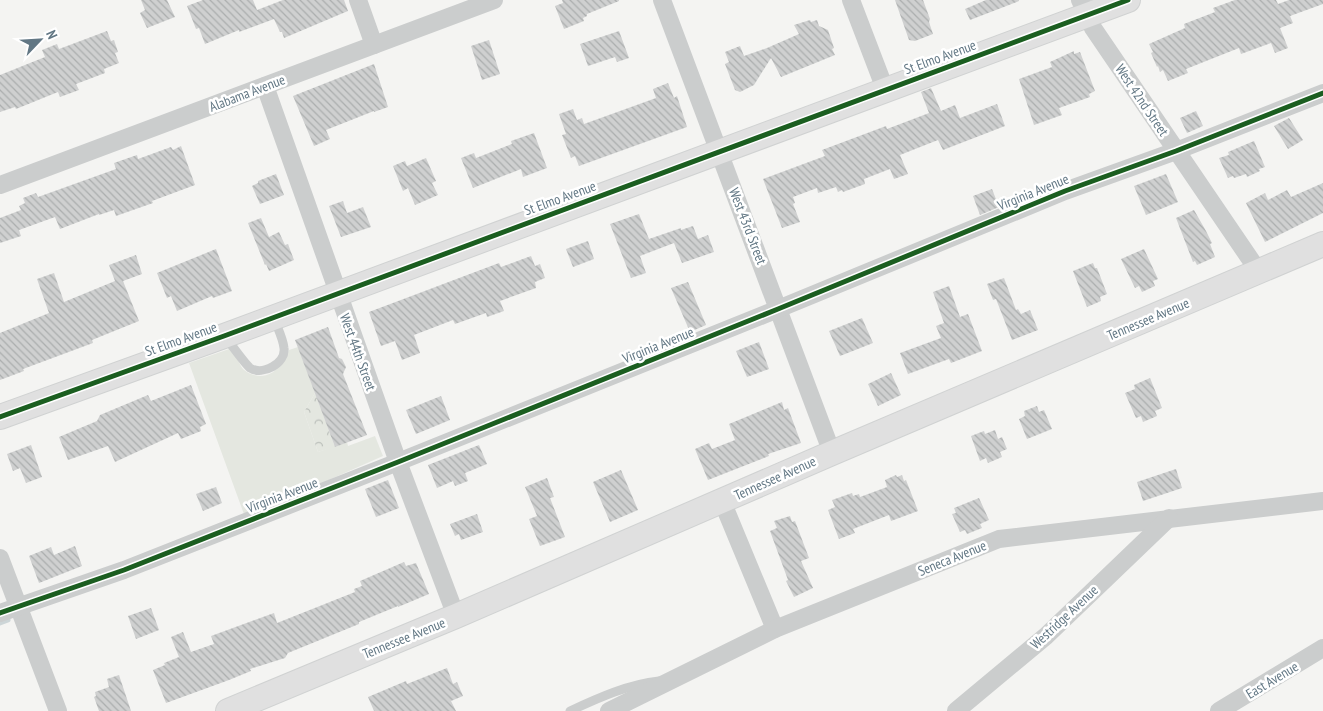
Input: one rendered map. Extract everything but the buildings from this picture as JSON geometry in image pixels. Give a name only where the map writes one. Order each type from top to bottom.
[{"type":"main road","name":"St Elmo Avenue","points":[[0,417],[224,336],[273,316],[886,89],[1083,7],[1128,0]]},
{"type":"main road","name":"Tennessee Avenue","points":[[228,711],[456,616],[832,453],[1323,244]]},
{"type":"street","points":[[358,0],[374,45]]},
{"type":"street","name":"Alabama Avenue","points":[[0,185],[494,0]]},
{"type":"street","name":"West 43rd Street","points":[[662,0],[780,309],[832,453]]},
{"type":"street","points":[[851,0],[886,89]]},
{"type":"street","name":"West 42nd Street","points":[[1083,7],[1093,28],[1259,272]]},
{"type":"street","name":"West 44th Street","points":[[265,86],[339,293],[342,308],[456,616]]},
{"type":"street","name":"Virginia Avenue","points":[[0,614],[124,570],[398,462],[780,309],[1065,191],[1176,151],[1323,92]]},
{"type":"street","name":"Seneca Avenue","points":[[609,711],[775,629],[998,539],[1323,501]]},
{"type":"street","points":[[722,502],[775,629]]},
{"type":"street","name":"Westridge Avenue","points":[[956,711],[1046,636],[1169,518]]},
{"type":"street","points":[[0,558],[58,711]]},
{"type":"street","name":"East Avenue","points":[[1219,711],[1250,694],[1323,648]]},
{"type":"lane","points":[[224,336],[251,368],[266,370],[273,367],[280,358],[284,348],[273,316]]},
{"type":"lane","points":[[570,711],[594,700],[644,683],[671,680]]},
{"type":"green space","points":[[298,347],[315,393],[304,412],[318,452],[347,442],[348,446],[375,436],[383,456],[245,517],[189,363],[232,348],[244,370],[261,376],[276,370],[289,350]]},
{"type":"green space","points":[[315,393],[335,447],[318,452],[304,412]]},
{"type":"waterway","points":[[0,623],[8,620]]},
{"type":"cycle path","points":[[0,417],[224,336],[1128,0]]},
{"type":"cycle path","points":[[0,613],[124,570],[778,309],[1065,191],[1176,151],[1323,93]]}]
